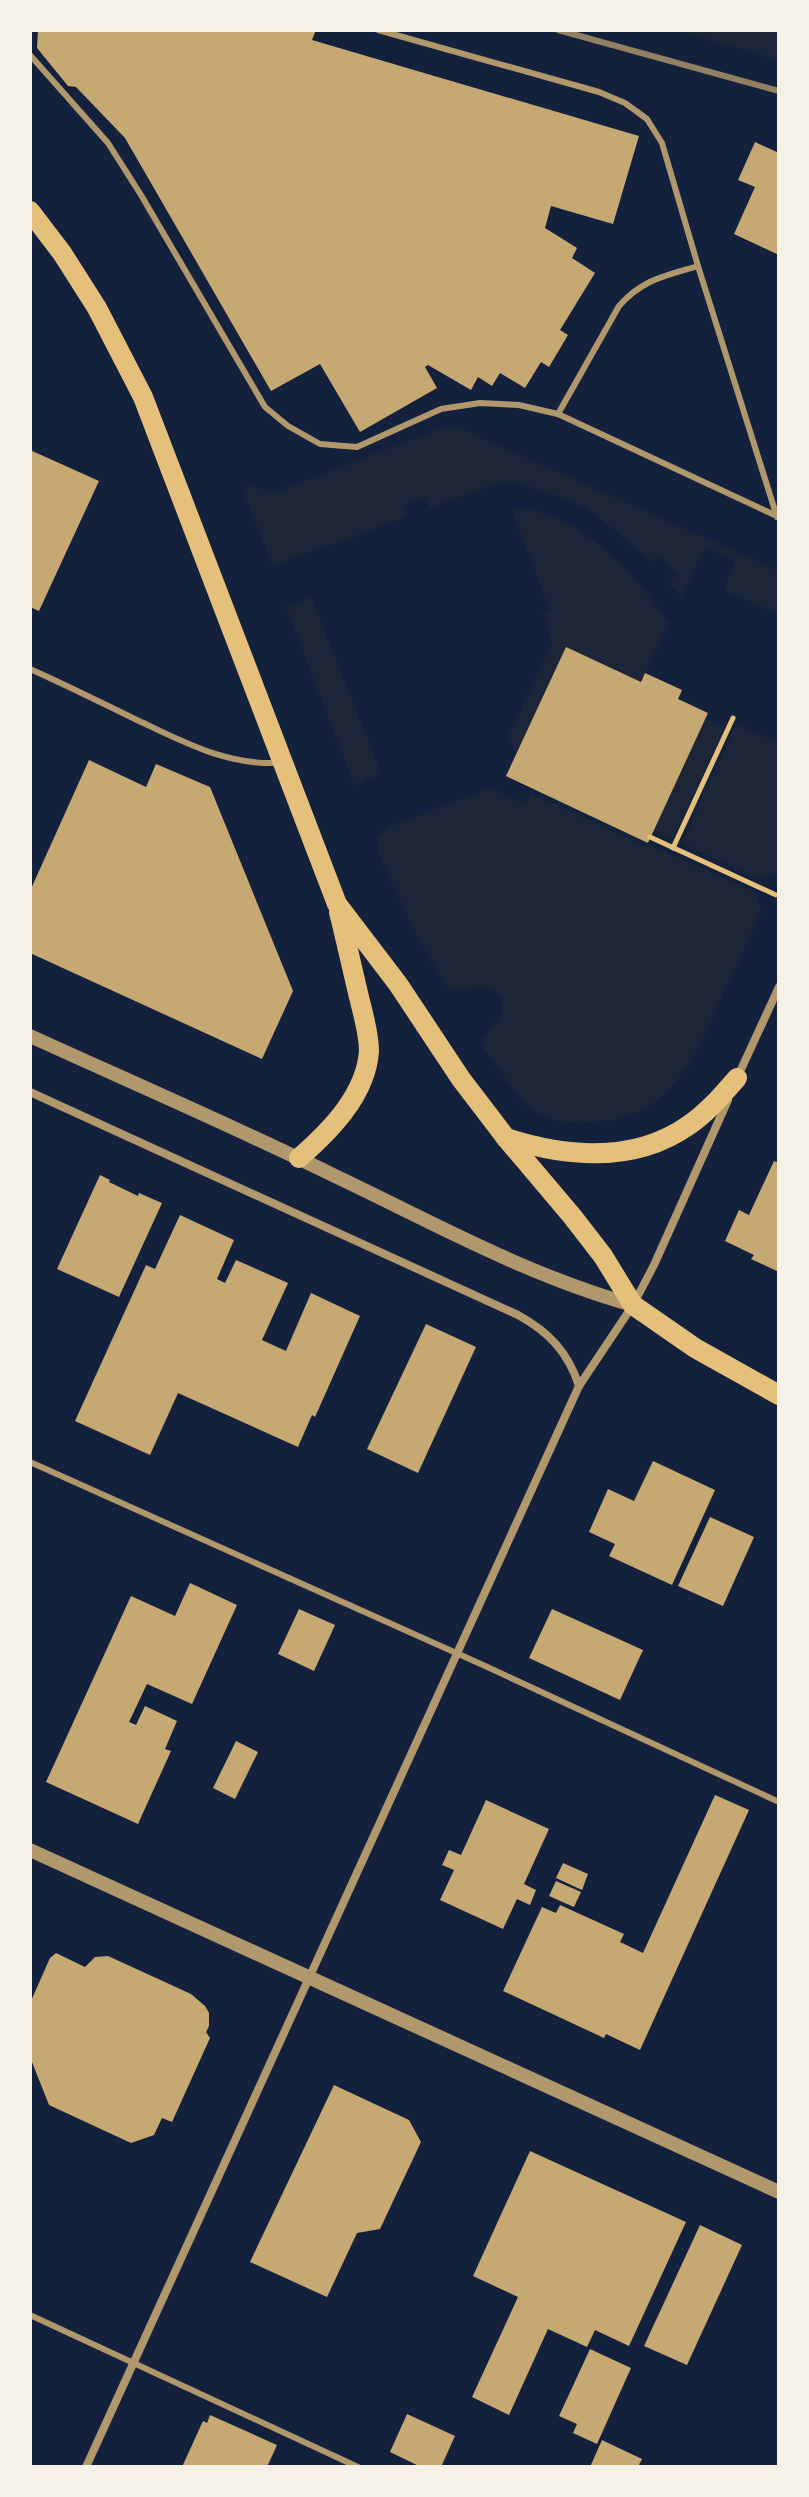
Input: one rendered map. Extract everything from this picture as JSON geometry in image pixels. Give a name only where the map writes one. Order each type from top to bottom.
[{"type":"main road","points":[[30,211],[62,253],[97,308],[143,397],[337,904],[367,1030],[369,1051],[359,1086],[343,1112],[299,1158]]},
{"type":"main road","points":[[337,904],[398,984],[461,1079],[588,1236],[633,1305],[695,1348],[779,1395]]},
{"type":"main road","points":[[506,1138],[537,1148],[572,1154],[627,1151],[658,1142],[689,1125],[715,1103],[737,1078]]},
{"type":"street","points":[[86,2467],[579,1386],[633,1305],[671,1231],[737,1078],[778,994]]},
{"type":"street","points":[[30,1036],[299,1158],[527,1269],[584,1291],[633,1305]]},
{"type":"street","points":[[30,1092],[518,1315],[537,1326],[560,1348],[573,1368],[579,1386]]},
{"type":"street","points":[[30,1850],[779,2192]]},
{"type":"lane","points":[[378,30],[599,92],[625,103],[647,119],[662,143],[778,517]]},
{"type":"lane","points":[[30,55],[108,143],[265,407],[288,426],[320,444],[357,447],[441,409],[480,403],[519,405],[558,414],[778,517]]},
{"type":"lane","points":[[558,414],[619,306],[632,291],[651,281],[698,266]]},
{"type":"lane","points":[[30,669],[225,758],[254,764],[282,763]]},
{"type":"lane","points":[[30,1462],[457,1653],[779,1802]]},
{"type":"lane","points":[[30,2315],[358,2467]]},
{"type":"path","points":[[673,848],[733,718]]},
{"type":"path","points":[[650,837],[776,895]]},
{"type":"shaded area","points":[[674,30],[779,30],[779,60]]},
{"type":"shaded area","points":[[451,424],[779,571],[779,614],[726,591],[725,585],[735,561],[705,547],[681,598],[669,583],[677,575],[660,555],[651,561],[595,514],[568,499],[515,482],[495,483],[430,508],[425,497],[403,505],[407,517],[272,566],[243,490],[250,486],[276,492]]},
{"type":"shaded area","points":[[524,509],[546,514],[567,524],[607,551],[641,586],[669,623],[641,682],[516,754],[509,735],[552,643],[543,614],[550,611],[512,511]]},
{"type":"shaded area","points":[[311,597],[381,772],[355,787],[286,607]]},
{"type":"shaded area","points":[[705,719],[725,727],[672,840],[653,831]]},
{"type":"shaded area","points":[[736,724],[779,743],[779,871],[759,880],[682,843]]},
{"type":"shaded area","points":[[490,788],[525,804],[531,793],[645,846],[647,844],[754,891],[762,909],[701,1043],[676,1082],[643,1110],[594,1122],[555,1120],[534,1111],[484,1049],[483,1038],[502,1013],[502,998],[492,989],[474,987],[454,991],[445,986],[410,922],[378,852],[378,839],[389,827]]},
{"type":"building","points":[[38,30],[316,30],[312,40],[639,136],[613,224],[551,206],[545,228],[577,248],[572,258],[595,273],[560,330],[568,335],[549,367],[541,362],[525,388],[500,373],[492,386],[478,377],[471,390],[428,365],[425,367],[437,388],[360,432],[320,364],[271,391],[125,138],[76,87],[68,86],[37,48]]},
{"type":"building","points":[[755,142],[779,153],[779,255],[734,234],[755,187],[738,180]]},
{"type":"building","points":[[30,450],[99,481],[39,611],[30,607]]},
{"type":"building","points":[[566,647],[641,682],[645,673],[682,690],[678,699],[708,713],[648,843],[506,776]]},
{"type":"building","points":[[89,760],[146,787],[156,764],[210,787],[293,991],[262,1059],[30,953],[30,891]]},
{"type":"building","points":[[774,1161],[779,1163],[779,1272],[751,1259],[754,1255],[725,1241],[739,1210],[749,1215]]},
{"type":"building","points":[[100,1175],[138,1196],[139,1193],[162,1203],[119,1297],[57,1269]]},
{"type":"building","points":[[180,1215],[234,1240],[217,1279],[225,1283],[236,1260],[288,1283],[262,1340],[286,1351],[311,1293],[360,1316],[315,1417],[312,1415],[298,1447],[178,1393],[150,1455],[75,1421],[146,1265],[155,1269]]},
{"type":"building","points":[[426,1324],[476,1347],[418,1473],[367,1449]]},
{"type":"building","points":[[653,1461],[715,1490],[672,1585],[609,1556],[615,1544],[589,1532],[608,1489],[634,1501]]},
{"type":"building","points":[[710,1517],[754,1537],[723,1606],[678,1586]]},
{"type":"building","points":[[190,1583],[237,1605],[192,1704],[147,1684],[129,1722],[136,1725],[145,1706],[177,1721],[165,1749],[171,1751],[138,1824],[46,1782],[131,1596],[175,1616]]},
{"type":"building","points":[[299,1609],[335,1625],[314,1671],[278,1654]]},
{"type":"building","points":[[552,1609],[643,1650],[620,1700],[529,1658]]},
{"type":"building","points":[[236,1741],[258,1752],[235,1799],[213,1788]]},
{"type":"building","points":[[715,1795],[749,1810],[640,2050],[606,2034],[604,2038],[503,1991],[542,1907],[556,1913],[560,1905],[624,1934],[620,1942],[643,1953]]},
{"type":"building","points":[[486,1800],[549,1829],[524,1884],[536,1890],[530,1905],[517,1899],[503,1929],[440,1900],[454,1870],[442,1865],[449,1850],[461,1855]]},
{"type":"building","points":[[563,1863],[588,1874],[582,1890],[556,1878]]},
{"type":"building","points":[[556,1881],[581,1892],[574,1907],[549,1896]]},
{"type":"building","points":[[56,1953],[85,1967],[95,1957],[108,1956],[191,1994],[209,2013],[206,2032],[210,2038],[172,2122],[162,2118],[154,2135],[131,2143],[49,2105],[30,2057],[30,2003],[50,1958]]},
{"type":"building","points":[[334,2085],[409,2120],[421,2142],[380,2229],[357,2233],[327,2297],[250,2262]]},
{"type":"building","points":[[530,2151],[686,2222],[629,2346],[595,2330],[587,2347],[548,2329],[509,2415],[472,2397],[518,2297],[473,2276]]},
{"type":"building","points":[[700,2225],[742,2245],[687,2365],[644,2346]]},
{"type":"building","points":[[590,2349],[631,2368],[597,2444],[573,2433],[577,2424],[559,2416]]},
{"type":"building","points":[[407,2414],[455,2436],[441,2467],[421,2467],[390,2452]]},
{"type":"building","points":[[210,2415],[277,2445],[267,2467],[182,2467],[203,2421],[207,2423]]},
{"type":"building","points":[[602,2440],[642,2459],[638,2467],[590,2467]]},
{"type":"railway","points":[[558,30],[779,91]]}]
